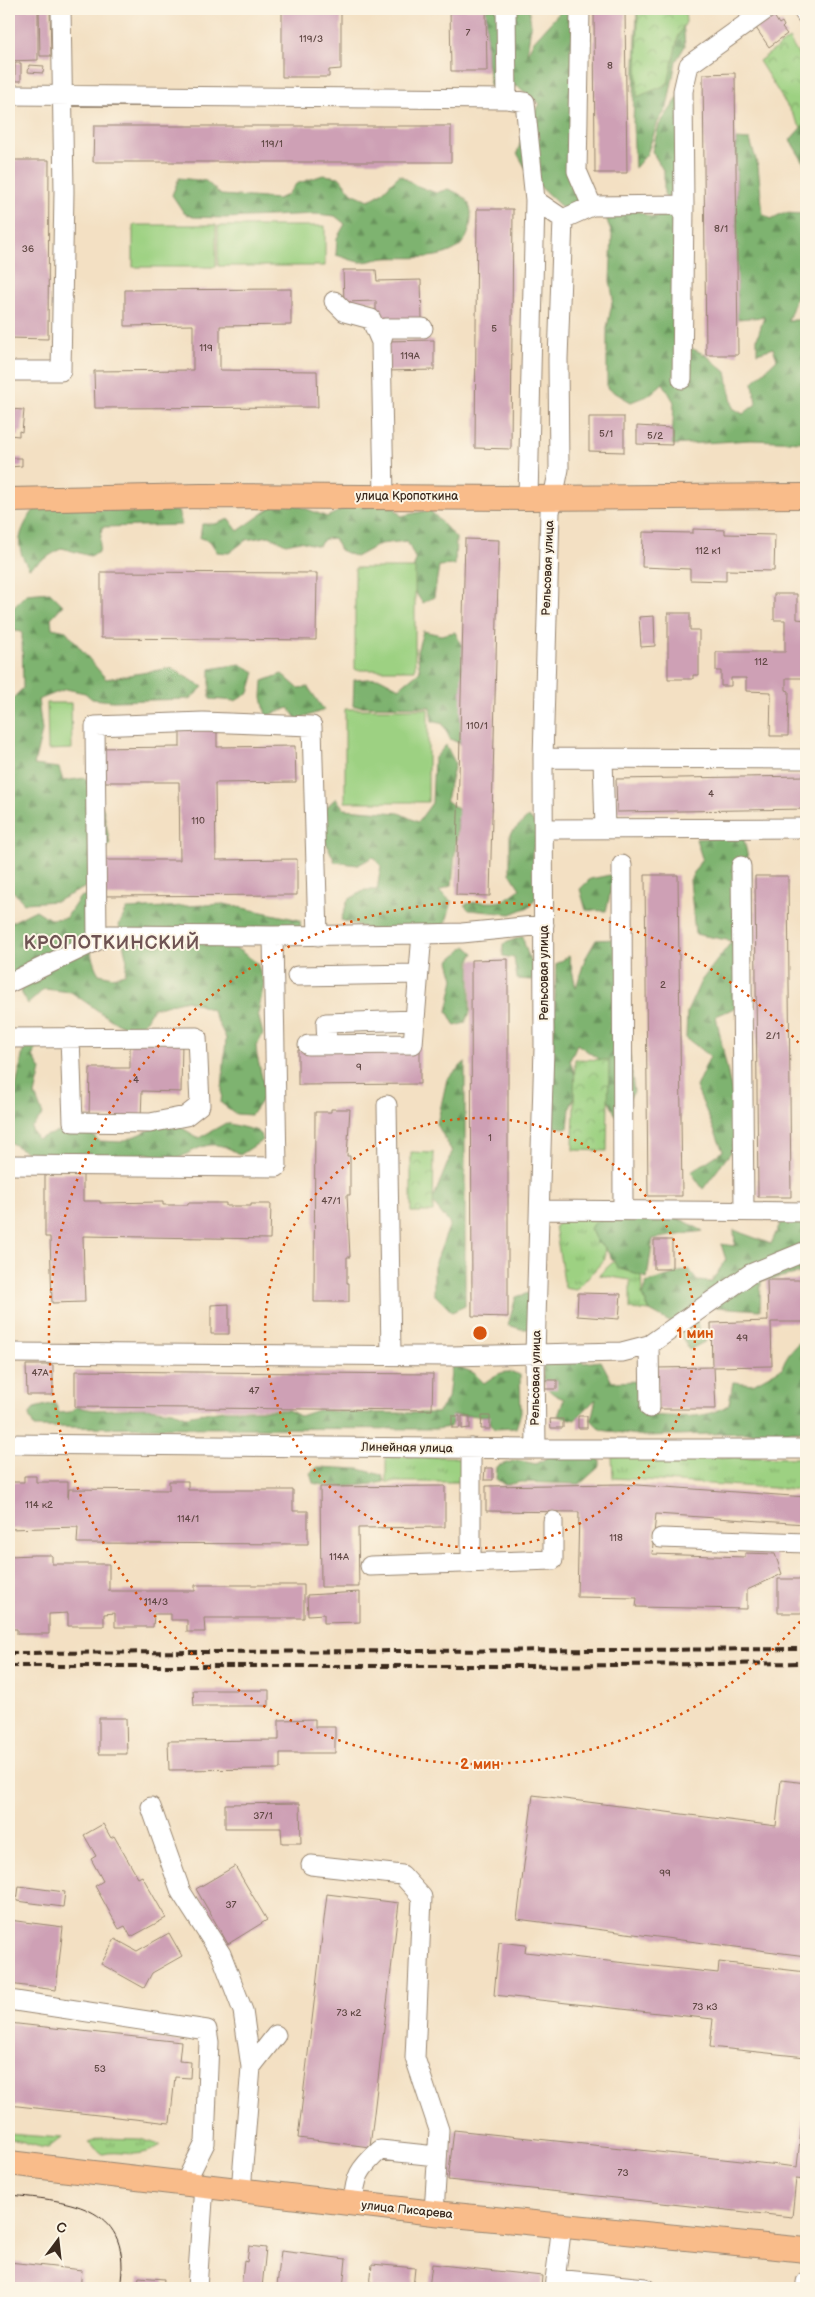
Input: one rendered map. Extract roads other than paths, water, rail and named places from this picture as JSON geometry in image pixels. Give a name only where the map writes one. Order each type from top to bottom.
[{"type":"main road","name":"улица Кропоткина","points":[[9,500],[384,496],[528,498],[806,496]]},
{"type":"main road","name":"улица Писарева","points":[[9,2163],[434,2213],[806,2250]]},
{"type":"street","points":[[9,371],[61,371],[64,191],[61,9]]},
{"type":"street","points":[[506,9],[506,99]]},
{"type":"street","points":[[580,9],[577,172],[592,206]]},
{"type":"street","points":[[682,378],[684,91],[689,65],[767,9]]},
{"type":"street","points":[[802,9],[806,15]]},
{"type":"street","points":[[9,95],[506,99],[525,102],[535,200],[528,498]]},
{"type":"street","points":[[535,200],[563,219],[592,206],[684,205]]},
{"type":"street","name":"Рельсовая улица","points":[[536,1449],[535,1354],[544,1048],[543,758],[550,512],[559,469],[558,359],[563,219]]},
{"type":"street","points":[[334,301],[345,312],[371,319],[380,342],[384,496]]},
{"type":"street","points":[[380,342],[385,328],[423,328]]},
{"type":"street","points":[[532,358],[558,359]]},
{"type":"street","points":[[97,938],[95,726],[203,722],[312,726],[318,936]]},
{"type":"street","points":[[543,758],[806,759]]},
{"type":"street","points":[[603,758],[605,829]]},
{"type":"street","points":[[544,829],[806,828]]},
{"type":"street","points":[[622,864],[623,1210]]},
{"type":"street","points":[[741,866],[744,1211]]},
{"type":"street","points":[[9,983],[97,938],[109,934],[318,936],[462,933],[544,926]]},
{"type":"street","points":[[308,1045],[413,1044],[422,934]]},
{"type":"street","points":[[9,1164],[278,1167],[273,936]]},
{"type":"street","points":[[297,976],[418,974]]},
{"type":"street","points":[[9,1038],[70,1037],[196,1037],[200,1106],[186,1116],[150,1123],[73,1122],[70,1037]]},
{"type":"street","points":[[387,1105],[391,1354]]},
{"type":"street","points":[[540,1210],[806,1212]]},
{"type":"street","points":[[9,1353],[391,1354],[451,1356],[622,1352],[649,1345],[750,1274],[806,1251]]},
{"type":"street","points":[[649,1345],[650,1408]]},
{"type":"street","name":"Линейная улица","points":[[9,1444],[536,1449],[806,1449]]},
{"type":"street","points":[[471,1448],[472,1562]]},
{"type":"street","points":[[370,1566],[553,1560],[553,1521]]},
{"type":"street","points":[[661,1538],[806,1543]]},
{"type":"street","points":[[151,1807],[181,1892],[221,1954],[243,2011],[252,2067],[241,2190]]},
{"type":"street","points":[[311,1865],[402,1876],[422,1897],[415,2058],[439,2130],[434,2213]]},
{"type":"street","points":[[9,2000],[207,2030],[209,2042],[205,2143],[195,2184],[197,2288]]},
{"type":"street","points":[[252,2067],[276,2035]]},
{"type":"street","points":[[353,2204],[355,2180],[363,2165],[380,2150],[436,2156]]},
{"type":"street","points":[[562,2225],[555,2284],[645,2288]]},
{"type":"street","points":[[806,2282],[806,2288]]},
{"type":"tram line","points":[[9,2195],[33,2197],[76,2205],[94,2213],[108,2224],[118,2240],[122,2261],[120,2288]]},
{"type":"railway","points":[[9,1653],[806,1649]]},
{"type":"railway","points":[[9,1666],[524,1666],[806,1663]]},
{"type":"district","name":"КРОПОТКИНСКИЙ","points":[[112,943]]}]
